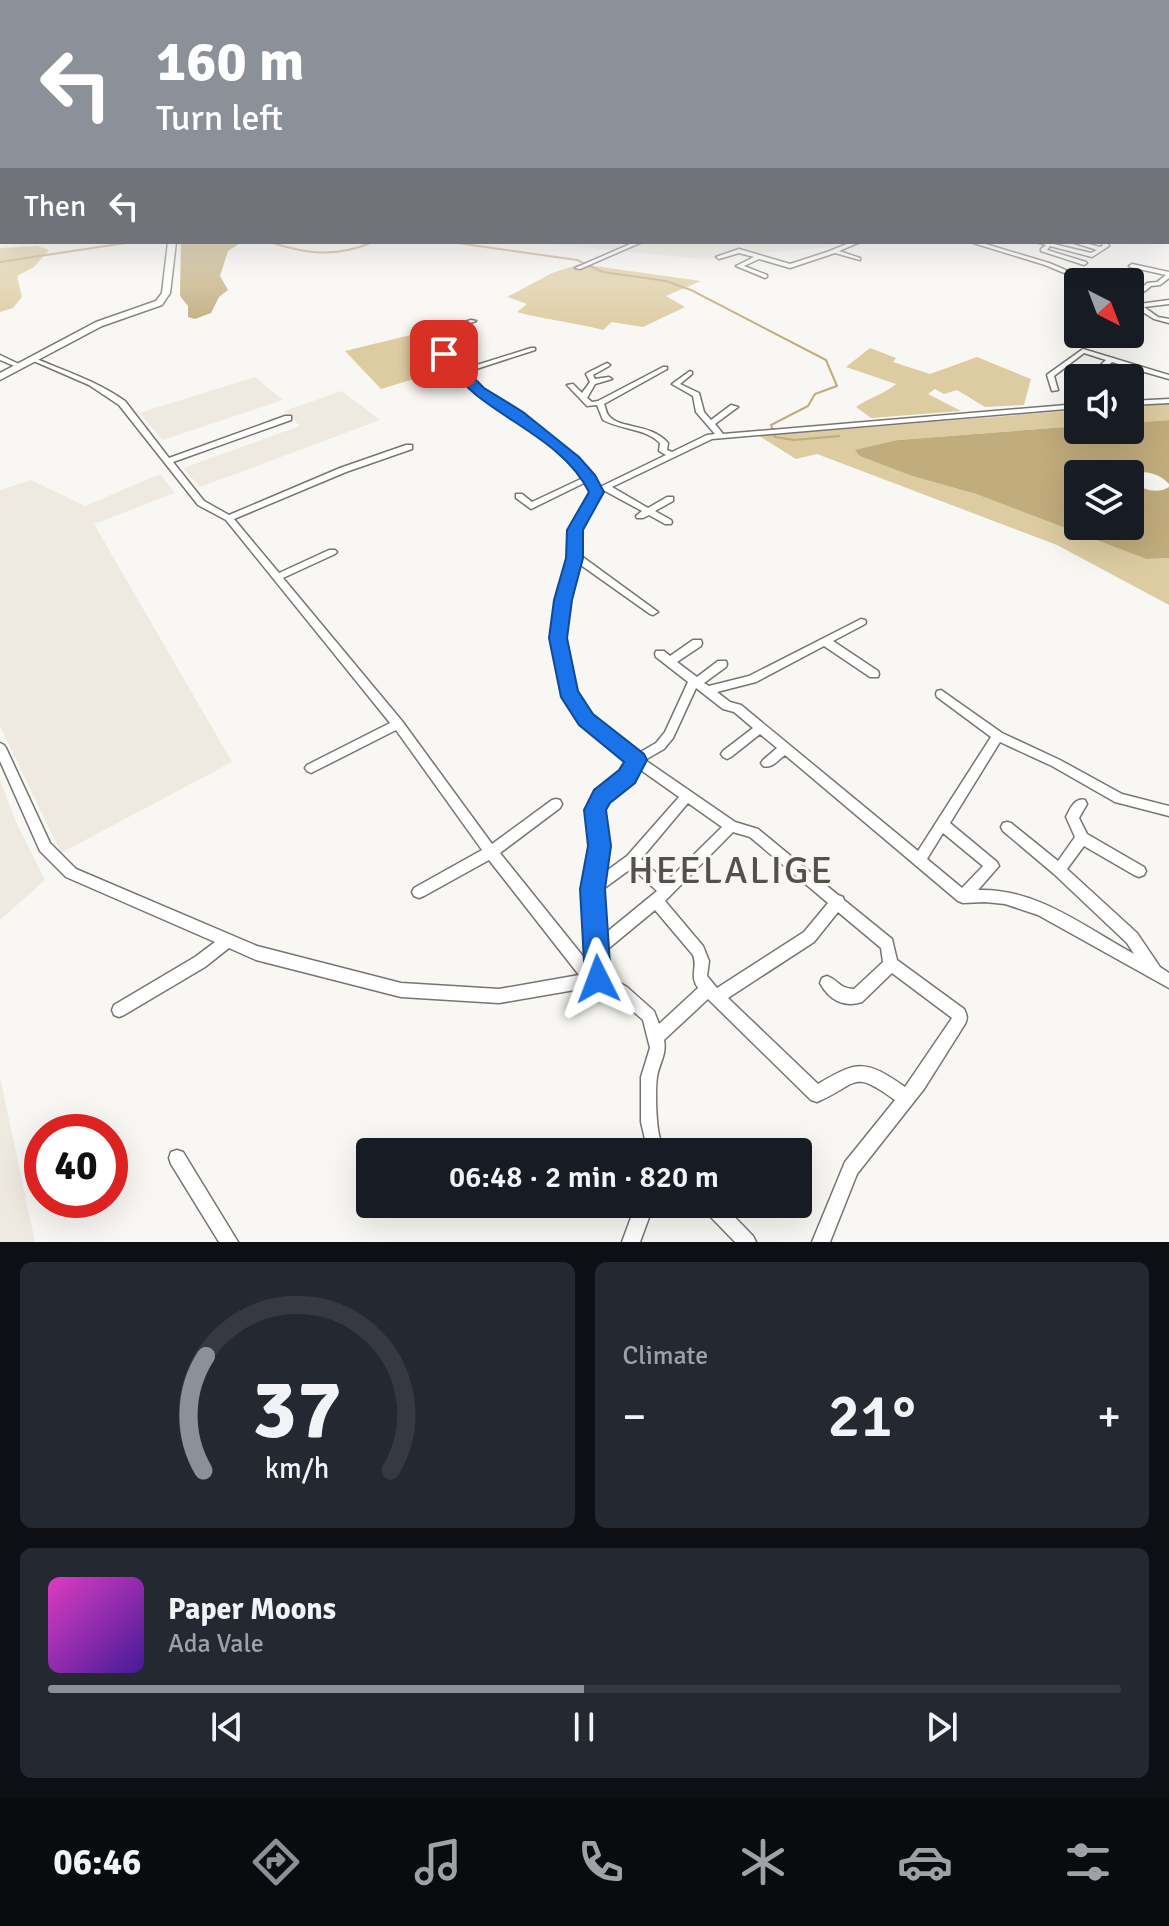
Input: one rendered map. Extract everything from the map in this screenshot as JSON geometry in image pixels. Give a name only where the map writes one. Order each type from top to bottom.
[{"type":"main road","points":[[0,377],[99,324],[159,303],[166,293],[172,244]]},
{"type":"street","points":[[584,266],[634,244]]},
{"type":"street","points":[[788,268],[853,244]]},
{"type":"street","points":[[979,244],[1064,273]]},
{"type":"street","points":[[1046,244],[1089,255],[1103,246]]},
{"type":"street","points":[[1050,245],[1043,250],[1084,263]]},
{"type":"street","points":[[723,250],[742,252],[790,266],[835,252],[858,259]]},
{"type":"street","points":[[719,257],[732,252]]},
{"type":"street","points":[[758,257],[739,265],[765,276]]},
{"type":"street","points":[[809,261],[820,264]]},
{"type":"street","points":[[1132,266],[1169,275]]},
{"type":"street","points":[[1160,272],[1169,266]]},
{"type":"street","points":[[1144,289],[1149,284],[1158,284],[1169,275]]},
{"type":"street","points":[[1144,305],[1169,302]]},
{"type":"street","points":[[1144,309],[1156,318],[1169,321]]},
{"type":"street","points":[[473,321],[431,334],[461,372],[480,391],[537,430],[573,460],[600,490],[668,522]]},
{"type":"street","points":[[461,372],[533,349]]},
{"type":"street","points":[[1054,390],[1050,375],[1083,351],[1128,364]]},
{"type":"street","points":[[0,357],[19,366]]},
{"type":"street","points":[[32,359],[69,377],[106,389],[122,403],[201,503],[229,518],[398,724],[491,852],[584,970],[622,992],[649,1016],[658,1048],[649,1077],[649,1122],[653,1138]]},
{"type":"street","points":[[1106,364],[1112,359]]},
{"type":"street","points":[[593,382],[589,374],[607,365]]},
{"type":"street","points":[[571,385],[590,404],[600,403],[665,368]]},
{"type":"street","points":[[1144,369],[1169,377]]},
{"type":"street","points":[[690,373],[675,384],[696,395],[697,407],[721,436]]},
{"type":"street","points":[[1161,383],[1169,377]]},
{"type":"street","points":[[583,398],[593,382],[609,379]]},
{"type":"street","points":[[1144,402],[1169,401]]},
{"type":"street","points":[[600,403],[606,418],[622,426],[658,435],[664,443],[663,451],[669,454]]},
{"type":"street","points":[[712,423],[734,407]]},
{"type":"street","points":[[821,1242],[851,1168],[906,1098],[960,1019],[959,1014],[891,964],[887,944],[754,833],[731,826],[636,760],[586,720],[568,692],[558,638],[563,600],[575,556],[575,530],[600,490],[698,441],[721,436],[1064,407]]},
{"type":"street","points":[[168,461],[288,418]]},
{"type":"street","points":[[229,518],[343,470],[409,447]]},
{"type":"street","points":[[519,496],[531,506],[589,478]]},
{"type":"street","points":[[644,513],[670,499]]},
{"type":"street","points":[[277,577],[332,552]]},
{"type":"street","points":[[575,556],[653,612]]},
{"type":"street","points":[[699,685],[752,679],[861,622]]},
{"type":"street","points":[[825,641],[874,674]]},
{"type":"street","points":[[697,643],[665,658],[727,706],[737,708],[963,897],[990,894],[1021,901],[1061,919],[1169,981]]},
{"type":"street","points":[[598,979],[592,889],[600,846],[595,810],[602,796],[627,776],[636,760],[660,746],[699,685],[722,664]]},
{"type":"street","points":[[941,694],[998,736],[1056,763],[1119,798],[1169,811]]},
{"type":"street","points":[[311,768],[398,724]]},
{"type":"street","points":[[727,754],[760,728]]},
{"type":"street","points":[[919,860],[998,736]]},
{"type":"street","points":[[0,748],[45,847],[71,873],[256,953],[401,990],[499,996],[598,979]]},
{"type":"street","points":[[767,763],[785,748]]},
{"type":"street","points":[[592,889],[632,860],[688,795]]},
{"type":"street","points":[[419,892],[491,852],[556,804]]},
{"type":"street","points":[[1081,804],[1072,817],[1082,838],[1139,871]]},
{"type":"street","points":[[942,824],[992,866],[963,897]]},
{"type":"street","points":[[597,949],[661,896],[731,826]]},
{"type":"street","points":[[1007,827],[1132,938],[1155,972]]},
{"type":"street","points":[[1059,870],[1082,838]]},
{"type":"street","points":[[632,860],[698,951],[702,961],[700,978],[817,1094],[859,1070],[869,1072],[906,1098]]},
{"type":"street","points":[[657,1036],[712,993],[809,937],[838,901]]},
{"type":"street","points":[[119,1010],[200,962],[228,941]]},
{"type":"street","points":[[827,983],[841,996],[857,997],[891,964]]},
{"type":"street","points":[[177,1158],[229,1242]]},
{"type":"street","points":[[631,1242],[640,1218]]},
{"type":"street","points":[[724,1218],[747,1242]]},
{"type":"shaded area","points":[[181,244],[239,244],[228,251],[220,276],[228,290],[219,297],[211,313],[195,319],[188,317],[188,306],[180,296]]},
{"type":"shaded area","points":[[548,244],[863,244],[701,259]]},
{"type":"shaded area","points":[[37,246],[49,250],[34,267],[17,276],[22,297],[13,308],[0,312],[0,248]]},
{"type":"shaded area","points":[[580,264],[701,281],[666,296],[685,307],[643,327],[612,322],[603,330],[528,315],[517,312],[527,304],[507,297],[552,273]]},
{"type":"shaded area","points":[[423,332],[450,368],[381,389],[345,351]]},
{"type":"shaded area","points":[[870,348],[896,358],[893,362],[930,374],[977,357],[1031,379],[1024,405],[985,407],[957,390],[944,394],[935,389],[928,394],[961,411],[871,418],[856,407],[896,384],[846,367]]},
{"type":"shaded area","points":[[255,377],[283,400],[163,440],[139,413]]},
{"type":"shaded area","points":[[342,391],[380,420],[200,487],[183,468],[300,426],[284,411]]},
{"type":"shaded area","points":[[1169,403],[1169,420],[1144,422],[1144,405]]},
{"type":"shaded area","points":[[1064,411],[1064,427],[898,440],[860,455],[1064,528],[1064,540],[1096,540],[1146,559],[1169,558],[1169,605],[1057,545],[817,454],[796,459],[759,436]]},
{"type":"shaded area","points":[[1169,420],[1169,484],[1161,477],[1144,472],[1144,460],[1064,460],[1064,528],[976,494],[912,476],[860,456],[855,450],[898,440],[1064,427],[1064,444],[1144,444],[1144,422]]},
{"type":"shaded area","points":[[160,474],[175,493],[94,524],[232,762],[61,853],[0,726],[0,490],[31,480],[85,506]]},
{"type":"shaded area","points":[[1169,487],[1169,558],[1146,559],[1096,540],[1144,540],[1144,488],[1159,491]]},
{"type":"shaded area","points":[[0,780],[17,824],[45,880],[0,920]]},
{"type":"shaded area","points":[[0,1077],[24,1190],[24,1218],[30,1218],[35,1242],[0,1242]]},
{"type":"waterway","points":[[0,262],[119,244]]},
{"type":"waterway","points":[[277,244],[321,252],[367,244]]},
{"type":"waterway","points":[[464,244],[577,260],[603,272],[666,281],[691,290],[826,360],[837,386],[815,394],[808,406],[771,425],[775,437],[794,440],[839,436]]},
{"type":"district","name":"HEELALIGE","points":[[731,870]]},
{"type":"route","points":[[444,354],[480,391],[518,415],[573,460],[589,478],[596,492],[575,530],[575,558],[563,600],[558,638],[568,692],[586,720],[636,760],[627,776],[602,796],[595,810],[600,834],[592,889],[598,979]]}]
